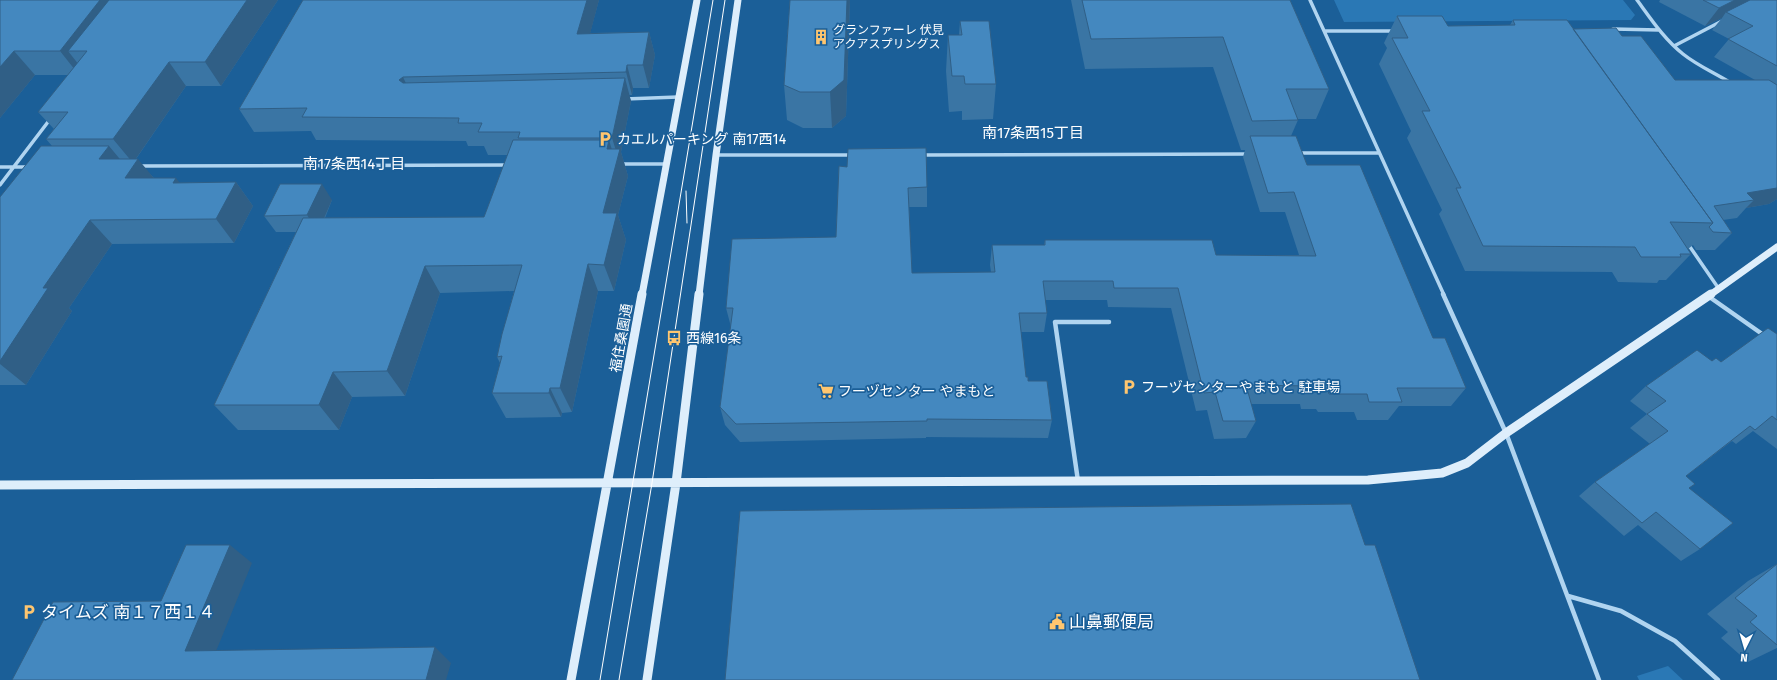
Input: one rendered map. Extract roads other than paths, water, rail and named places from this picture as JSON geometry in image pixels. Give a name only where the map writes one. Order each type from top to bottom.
[{"type":"street","name":"福住桑園通","points":[[571,680],[697,0]]},
{"type":"street","points":[[647,680],[676,483],[716,156],[738,0]]},
{"type":"street","points":[[1310,0],[1506,433],[1599,680]]},
{"type":"street","points":[[1637,0],[1659,30],[1674,46],[1690,59],[1737,86]]},
{"type":"street","points":[[1674,46],[1729,18]]},
{"type":"street","points":[[1612,29],[1659,30]]},
{"type":"street","points":[[1324,31],[1402,30]]},
{"type":"street","points":[[624,99],[678,98]]},
{"type":"street","points":[[0,185],[56,111]]},
{"type":"street","points":[[1292,154],[1380,153]]},
{"type":"street","points":[[916,155],[1252,154]]},
{"type":"street","points":[[716,156],[860,155]]},
{"type":"street","points":[[619,164],[666,164]]},
{"type":"street","points":[[136,166],[516,165]]},
{"type":"street","points":[[0,167],[34,167]]},
{"type":"street","points":[[1684,237],[1719,289]]},
{"type":"street","points":[[0,485],[608,484],[1368,480],[1442,473],[1467,462],[1506,433],[1719,289],[1777,247]]},
{"type":"street","points":[[1708,296],[1771,340]]},
{"type":"street","points":[[1078,481],[1055,322],[1109,322]]},
{"type":"street","points":[[1568,596],[1621,611],[1675,641],[1718,680]]},
{"type":"tram line","points":[[600,680],[713,0]]},
{"type":"tram line","points":[[619,680],[652,483],[725,0]]},
{"type":"tram line","points":[[686,191],[687,223]]},
{"type":"place","name":"グランファーレ 伏見 アクアスプリングス","points":[[821,37]]},
{"type":"place","name":"カエルパーキング 南17西14","points":[[605,139]]},
{"type":"place","name":"西線16条","points":[[674,338]]},
{"type":"place","name":"フーヅセンターやまもと 駐車場","points":[[1129,387]]},
{"type":"place","name":"フーヅセンター やまもと","points":[[826,391]]},
{"type":"place","name":"タイムズ 南１７西１４","points":[[29,612]]},
{"type":"place","name":"山鼻郵便局","points":[[1057,622]]},
{"type":"district","name":"南17条西15丁目","points":[[1033,133]]},
{"type":"district","name":"南17条西14丁目","points":[[354,164]]}]
